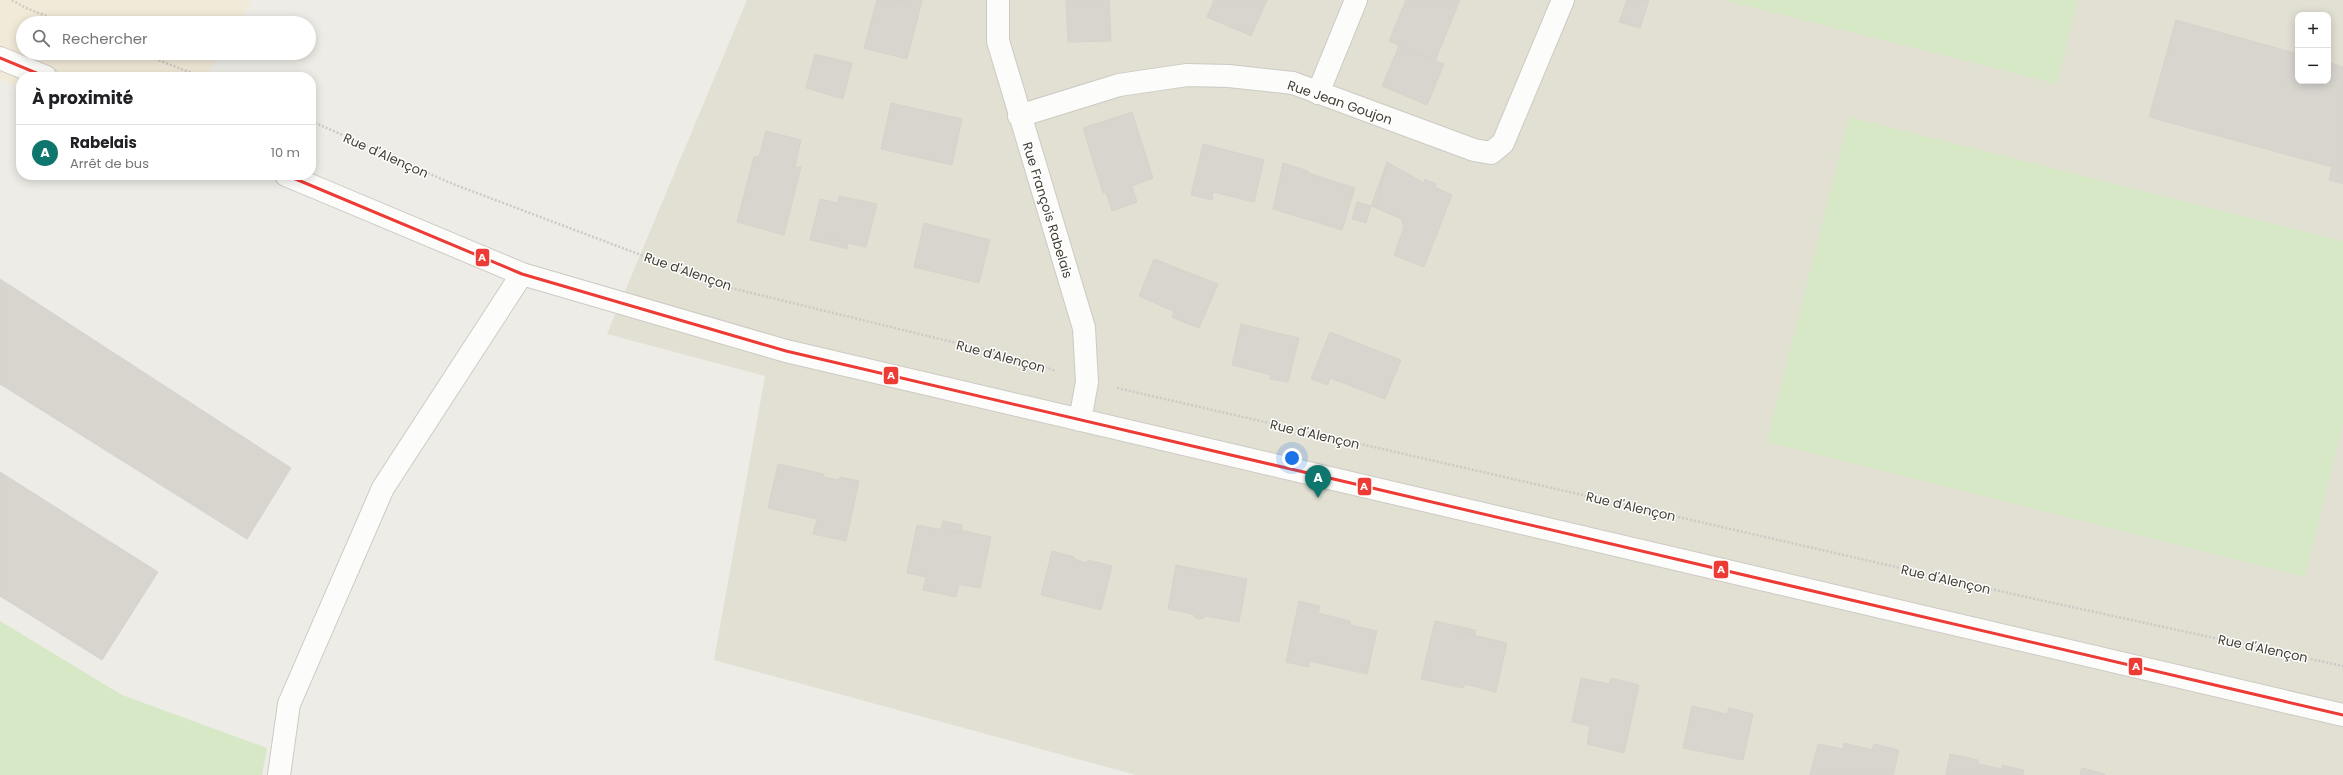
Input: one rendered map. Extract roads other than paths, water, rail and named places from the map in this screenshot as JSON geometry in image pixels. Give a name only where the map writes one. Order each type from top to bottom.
[{"type":"street","name":"Rue François Rabelais","points":[[998,0],[998,41],[1019,116],[1084,328],[1088,382],[1080,420]]},
{"type":"street","points":[[1318,92],[1356,0]]},
{"type":"street","name":"Rue Jean Goujon","points":[[1019,116],[1119,85],[1187,75],[1229,76],[1293,83],[1474,150],[1491,153],[1503,143],[1563,0]]},
{"type":"street","points":[[0,58],[34,72]]},
{"type":"street","points":[[298,180],[522,274],[786,351],[2343,715]]},
{"type":"street","points":[[280,775],[289,704],[384,488],[522,274]]},
{"type":"place","name":"Rabelais","points":[[1318,498]]}]
